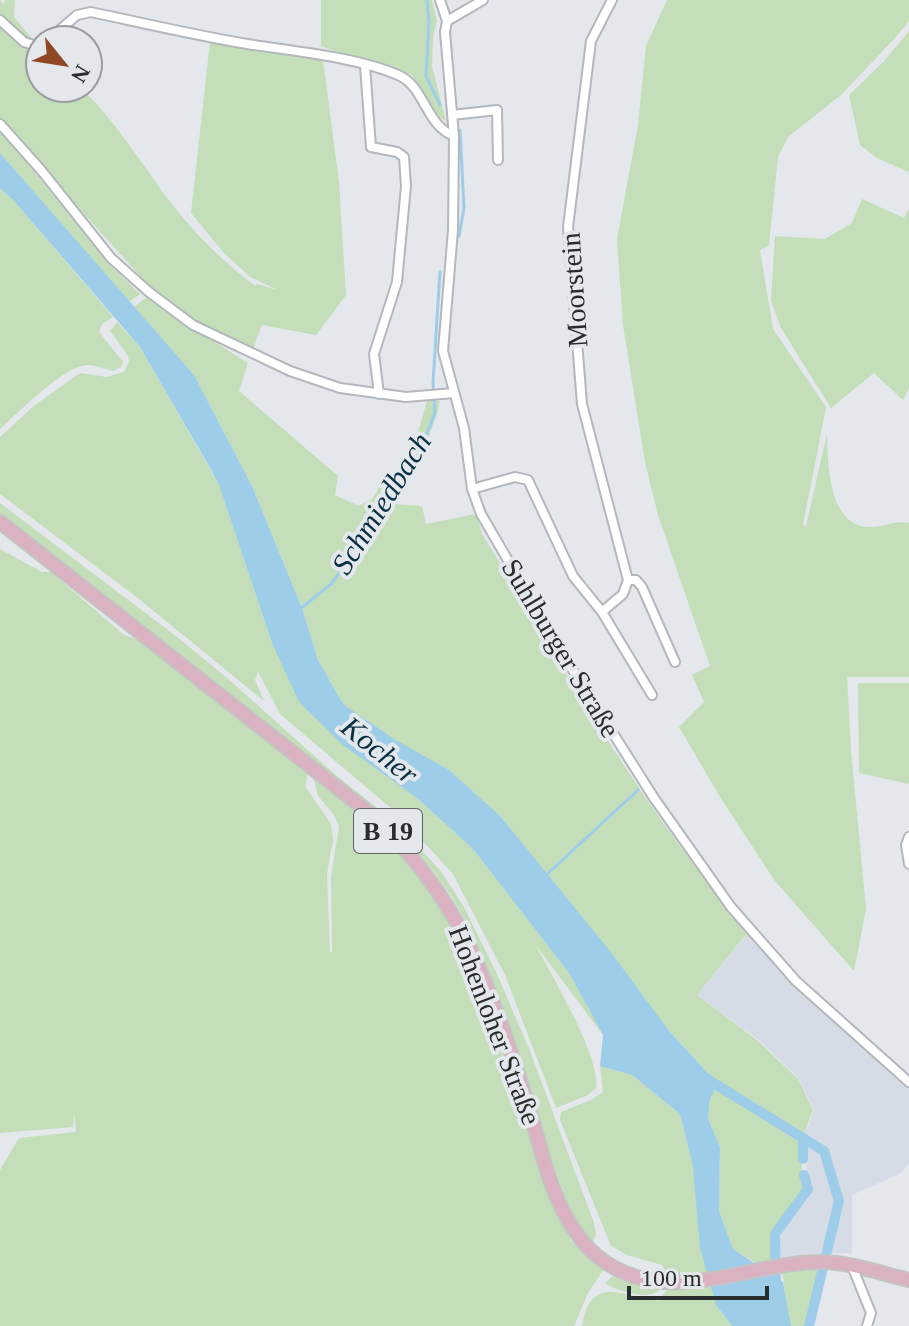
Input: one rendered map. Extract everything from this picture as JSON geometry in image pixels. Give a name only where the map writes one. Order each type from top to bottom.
[{"type":"main road","name":"Hohenloher Straße","points":[[0,522],[363,808],[409,852],[441,896],[470,947],[527,1101],[563,1212],[577,1235],[600,1258],[623,1272],[664,1281],[703,1279],[805,1263],[836,1263],[909,1280]]},
{"type":"street","name":"Suhlburger Straße","points":[[440,0],[447,21],[445,45],[454,136],[453,230],[443,351],[464,428],[472,489],[481,514],[559,648],[654,798],[731,907],[796,981],[909,1082]]},
{"type":"street","points":[[447,21],[483,0]]},
{"type":"street","name":"Moorstein","points":[[612,0],[591,41],[568,227],[582,404],[628,580],[636,580],[642,587],[675,662]]},
{"type":"street","points":[[67,24],[77,15],[91,12],[174,32],[365,66],[405,78],[430,117],[442,130],[454,136]]},
{"type":"street","points":[[0,20],[24,42]]},
{"type":"street","points":[[365,66],[371,147],[397,152],[404,157],[406,186],[397,282],[374,354],[379,394]]},
{"type":"street","points":[[452,115],[497,110],[498,160]]},
{"type":"street","points":[[0,124],[111,258],[193,325],[290,371],[340,388],[406,397],[454,393]]},
{"type":"street","points":[[472,489],[515,477],[528,480],[573,576],[602,612],[652,695]]},
{"type":"street","points":[[602,612],[623,594],[628,580]]},
{"type":"street","points":[[909,837],[906,845],[909,864]]},
{"type":"street","points":[[852,1266],[871,1313],[867,1326]]},
{"type":"shaded area","points":[[748,933],[799,989],[882,1058],[909,1087],[909,1164],[899,1174],[852,1195],[852,1253],[807,1254],[777,1259],[777,1234],[809,1190],[804,1138],[814,1110],[798,1078],[758,1039],[697,995]]},
{"type":"green space","points":[[0,0],[4,4],[5,0],[15,0],[14,17],[24,29],[24,104],[96,104],[168,199],[215,252],[255,286],[278,290],[250,277],[223,252],[191,213],[210,42],[323,60],[339,182],[346,295],[316,335],[262,325],[253,349],[194,322],[151,288],[42,167],[21,149],[18,152],[109,264],[140,294],[129,302],[0,153]]},
{"type":"green space","points":[[321,0],[432,0],[437,21],[432,66],[446,121],[439,117],[412,75],[321,46]]},
{"type":"green space","points":[[667,0],[909,0],[909,21],[895,38],[841,95],[788,137],[778,157],[769,245],[760,250],[773,329],[826,407],[803,525],[806,526],[827,434],[833,492],[846,517],[857,525],[871,527],[909,523],[909,677],[847,677],[866,909],[854,971],[775,881],[679,727],[704,702],[692,675],[710,666],[658,515],[645,462],[623,325],[617,239],[638,125],[646,46]]},
{"type":"green space","points":[[909,31],[909,172],[877,158],[860,145],[849,95]]},
{"type":"green space","points":[[0,188],[113,317],[102,324],[99,332],[123,362],[113,371],[97,366],[78,367],[42,391],[0,429]]},
{"type":"green space","points":[[862,199],[904,218],[909,209],[909,388],[903,400],[874,373],[831,408],[781,328],[771,301],[775,236],[825,239],[852,223]]},
{"type":"green space","points":[[148,296],[168,313],[248,363],[239,391],[338,476],[335,495],[359,506],[372,499],[386,476],[395,477],[413,450],[427,401],[440,401],[427,442],[392,504],[422,506],[426,524],[476,514],[482,534],[607,739],[674,838],[748,932],[697,995],[757,1040],[798,1079],[813,1110],[802,1148],[805,1189],[773,1235],[774,1274],[733,1249],[719,1211],[720,1147],[708,1120],[710,1099],[718,1084],[669,1031],[500,816],[343,704],[318,660],[302,608],[252,486],[194,375],[134,307]]},
{"type":"green space","points":[[117,322],[140,347],[219,485],[272,643],[417,798],[473,849],[569,973],[603,1035],[535,944],[591,1057],[596,1088],[588,1095],[556,1108],[505,975],[453,874],[399,815],[280,714],[258,671],[255,680],[264,701],[139,599],[0,494],[0,437],[35,405],[80,373],[107,377],[124,372],[128,356],[110,331]]},
{"type":"green space","points":[[0,503],[227,678],[338,777],[390,818],[440,870],[464,907],[530,1051],[594,1223],[596,1235],[592,1244],[562,1188],[481,953],[453,899],[434,872],[400,834],[363,800],[0,514]]},
{"type":"green space","points":[[0,549],[42,572],[51,572],[124,635],[139,640],[308,773],[305,786],[331,824],[333,840],[327,874],[330,953],[331,877],[339,826],[318,796],[314,779],[361,814],[427,888],[446,918],[485,1006],[559,1216],[571,1241],[604,1269],[588,1293],[574,1326],[0,1326],[0,1170],[19,1138],[76,1132],[74,1113],[73,1127],[0,1133]]},
{"type":"green space","points":[[858,683],[909,683],[909,784],[859,773]]},
{"type":"green space","points":[[600,1066],[632,1075],[680,1114],[693,1167],[716,1305],[732,1326],[582,1326],[586,1310],[600,1294],[620,1293],[658,1301],[669,1287],[671,1275],[662,1265],[627,1255],[611,1246],[560,1120],[561,1112],[603,1092]]},
{"type":"green space","points":[[807,1255],[826,1256],[808,1326],[791,1326],[781,1260]]},
{"type":"green space","points":[[612,1276],[660,1290],[648,1295],[625,1292],[605,1284]]},
{"type":"water","name":"Kocher","points":[[0,153],[194,375],[252,486],[302,608],[318,660],[343,704],[394,739],[449,770],[500,816],[610,951],[669,1031],[718,1084],[710,1099],[708,1119],[720,1147],[719,1211],[733,1249],[783,1282],[791,1326],[732,1326],[716,1305],[700,1248],[693,1167],[680,1114],[632,1075],[600,1066],[603,1035],[569,973],[473,849],[417,798],[343,745],[299,702],[272,643],[219,485],[210,468],[140,347],[0,188]]},
{"type":"waterway","name":"Schmiedbach","points":[[427,0],[426,76],[440,105]]},
{"type":"waterway","name":"Schmiedbach","points":[[459,236],[464,208],[460,130]]},
{"type":"waterway","name":"Schmiedbach","points":[[300,609],[331,584],[351,558],[352,546],[370,523],[378,506],[420,452],[435,412],[433,382],[440,272]]},
{"type":"waterway","points":[[544,877],[638,790]]},
{"type":"waterway","points":[[707,1079],[824,1151],[839,1201],[809,1326]]},
{"type":"waterway","points":[[803,1138],[803,1159]]},
{"type":"waterway","points":[[776,1290],[775,1234],[808,1189],[804,1175]]}]
